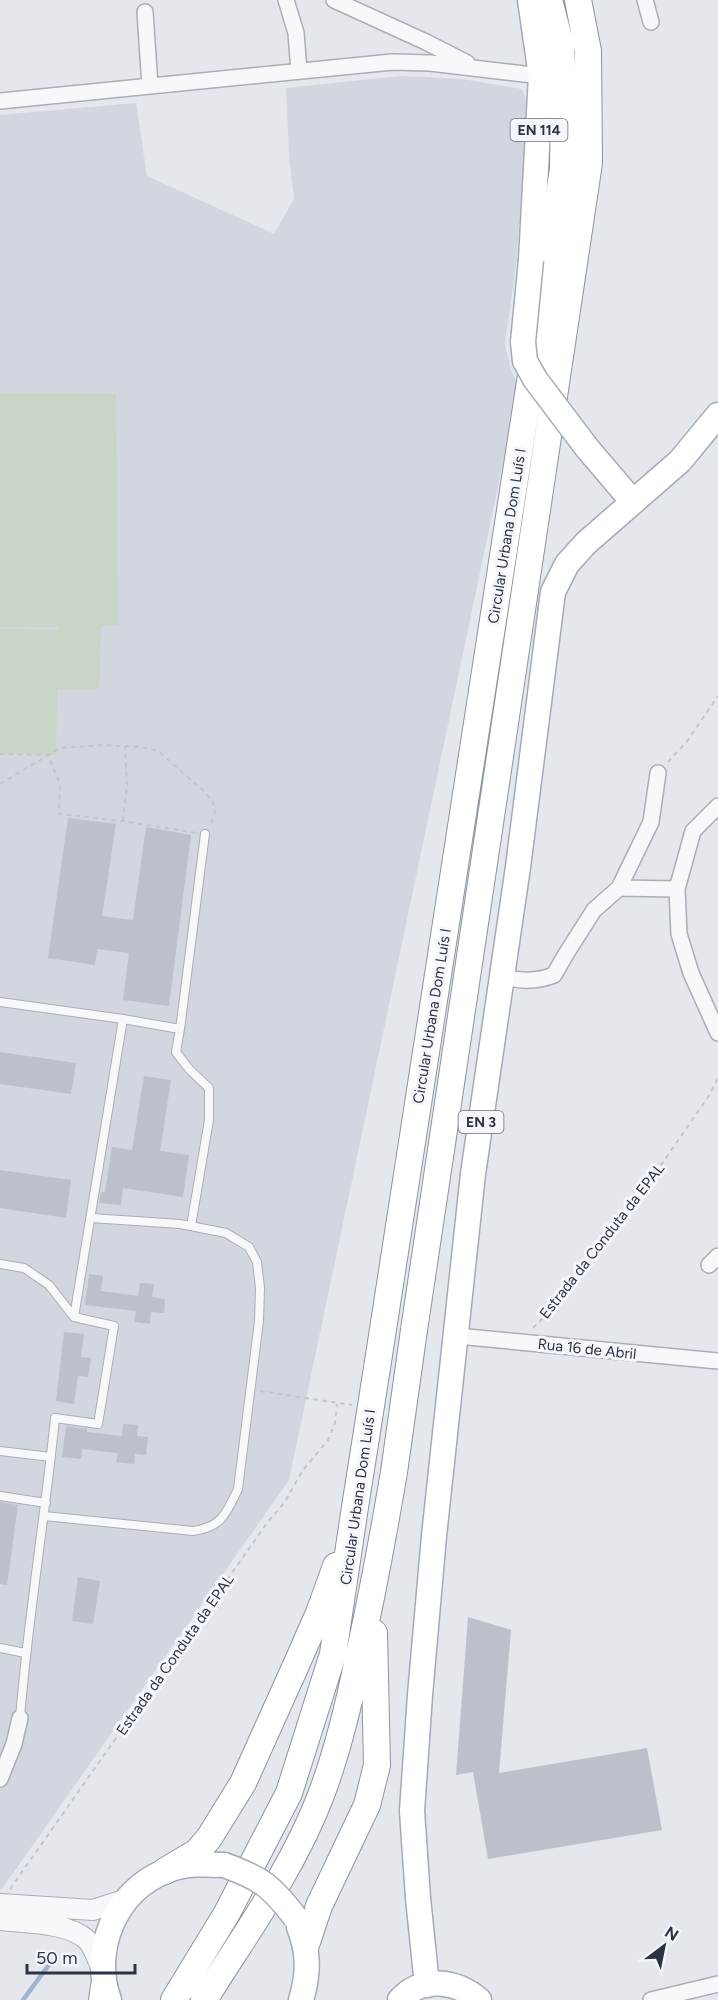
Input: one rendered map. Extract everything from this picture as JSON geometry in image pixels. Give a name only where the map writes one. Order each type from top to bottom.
[{"type":"highway","name":"Circular Urbana Dom Luís I","points":[[174,2000],[227,1913],[289,1793],[333,1654],[564,170],[561,46],[549,0]]},
{"type":"highway","name":"Circular Urbana Dom Luís I","points":[[204,2000],[294,1855],[321,1796],[338,1743],[373,1592],[394,1472],[589,163],[588,51],[578,0]]},
{"type":"highway","points":[[165,1871],[197,1852],[243,1783],[319,1613],[354,1514]]},
{"type":"highway","points":[[306,1945],[319,1906],[367,1805],[377,1765],[373,1592]]},
{"type":"main road","name":"EN 114","points":[[530,0],[541,76],[531,260],[523,342],[525,361],[535,379],[587,448],[633,502]]},
{"type":"main road","name":"EN 3","points":[[427,1985],[412,1811],[414,1757],[474,1174],[553,592],[567,564],[586,543],[680,461],[718,415]]},
{"type":"main road","points":[[104,1989],[103,1951],[116,1914],[127,1899],[144,1883],[165,1871],[195,1864],[225,1865],[253,1875],[277,1893],[295,1917],[306,1945],[304,1990],[324,2000]]},
{"type":"main road","points":[[400,2000],[418,1987],[435,1983],[452,1984],[468,1990],[479,2000]]},
{"type":"street","points":[[286,0],[296,33],[299,72]]},
{"type":"street","points":[[334,0],[426,42],[477,69]]},
{"type":"street","points":[[645,0],[651,22]]},
{"type":"street","points":[[145,12],[150,86]]},
{"type":"street","points":[[0,101],[392,62],[430,63],[541,76]]},
{"type":"street","points":[[502,977],[523,981],[541,980],[554,975],[594,910],[619,888],[651,822],[658,773]]},
{"type":"street","points":[[718,806],[693,831],[677,889],[679,934],[691,973],[718,1033]]},
{"type":"street","points":[[619,888],[677,889]]},
{"type":"street","name":"Rua 16 de Abril","points":[[457,1336],[718,1361]]},
{"type":"street","points":[[0,1779],[6,1769],[20,1718]]},
{"type":"street","points":[[8,1909],[93,1910],[127,1899]]},
{"type":"street","points":[[8,1909],[76,1932],[89,1941],[104,1989]]},
{"type":"street","points":[[651,2000],[718,1984]]},
{"type":"lane","points":[[191,1226],[209,1120],[209,1088],[189,1069],[176,1052],[205,834]]},
{"type":"lane","points":[[0,1002],[180,1029]]},
{"type":"lane","points":[[74,1317],[123,1019]]},
{"type":"lane","points":[[44,1516],[193,1531],[211,1528],[228,1511],[238,1489],[251,1389],[260,1288],[257,1262],[249,1247],[226,1233],[191,1226],[91,1218]]},
{"type":"lane","points":[[0,1264],[24,1268],[49,1285],[74,1317],[114,1326],[98,1424],[55,1418],[46,1503],[25,1653],[20,1718]]},
{"type":"lane","points":[[0,1451],[51,1458]]},
{"type":"lane","points":[[0,1496],[46,1503]]},
{"type":"lane","points":[[0,1648],[25,1653]]},
{"type":"path","points":[[658,773],[688,740],[718,696]]},
{"type":"path","points":[[0,784],[48,755],[60,748],[104,745],[158,751],[205,792],[213,802],[214,819],[205,834],[59,814],[60,784],[48,755]]},
{"type":"path","points":[[123,821],[127,785],[125,746]]},
{"type":"path","points":[[0,754],[48,755]]},
{"type":"path","name":"Estrada da Conduta da EPAL","points":[[522,1342],[562,1290],[636,1203],[710,1094],[718,1078]]},
{"type":"path","name":"Estrada da Conduta da EPAL","points":[[8,1909],[267,1523],[284,1503],[303,1470],[328,1440],[335,1423],[337,1404],[251,1389]]},
{"type":"shaded area","points":[[401,76],[462,79],[522,89],[529,108],[516,264],[505,344],[511,370],[519,387],[289,1480],[0,1889],[0,115],[136,103],[147,176],[274,234],[294,199],[289,156],[286,88]]},
{"type":"green space","points":[[0,393],[116,394],[118,625],[101,626],[99,689],[57,690],[56,755],[0,753],[0,629],[58,630],[59,627],[0,627]]},
{"type":"building","points":[[68,818],[116,824],[102,916],[133,920],[146,827],[191,835],[169,1006],[123,1000],[129,953],[97,949],[95,965],[48,958]]},
{"type":"building","points":[[0,1052],[76,1063],[71,1094],[0,1084]]},
{"type":"building","points":[[144,1076],[171,1080],[160,1151],[189,1155],[183,1197],[123,1188],[121,1205],[99,1203],[101,1192],[105,1192],[112,1147],[132,1150]]},
{"type":"building","points":[[0,1170],[71,1180],[66,1218],[0,1208]]},
{"type":"building","points":[[89,1274],[103,1276],[101,1291],[138,1296],[140,1283],[154,1284],[152,1297],[165,1299],[164,1313],[151,1312],[150,1324],[134,1322],[136,1311],[85,1305]]},
{"type":"building","points":[[64,1332],[84,1334],[81,1357],[91,1358],[88,1377],[78,1376],[74,1404],[56,1401]]},
{"type":"building","points":[[123,1424],[138,1425],[137,1436],[148,1437],[146,1455],[135,1454],[134,1464],[116,1462],[118,1453],[82,1449],[81,1459],[62,1457],[66,1426],[87,1429],[87,1432],[122,1436]]},
{"type":"building","points":[[0,1502],[18,1505],[7,1585],[0,1584]]},
{"type":"building","points":[[78,1577],[100,1581],[93,1624],[72,1621]]},
{"type":"building","points":[[468,1617],[511,1630],[499,1773],[647,1748],[662,1830],[488,1859],[473,1772],[456,1775]]},
{"type":"waterway","points":[[23,2000],[48,1966],[55,1961]]}]
